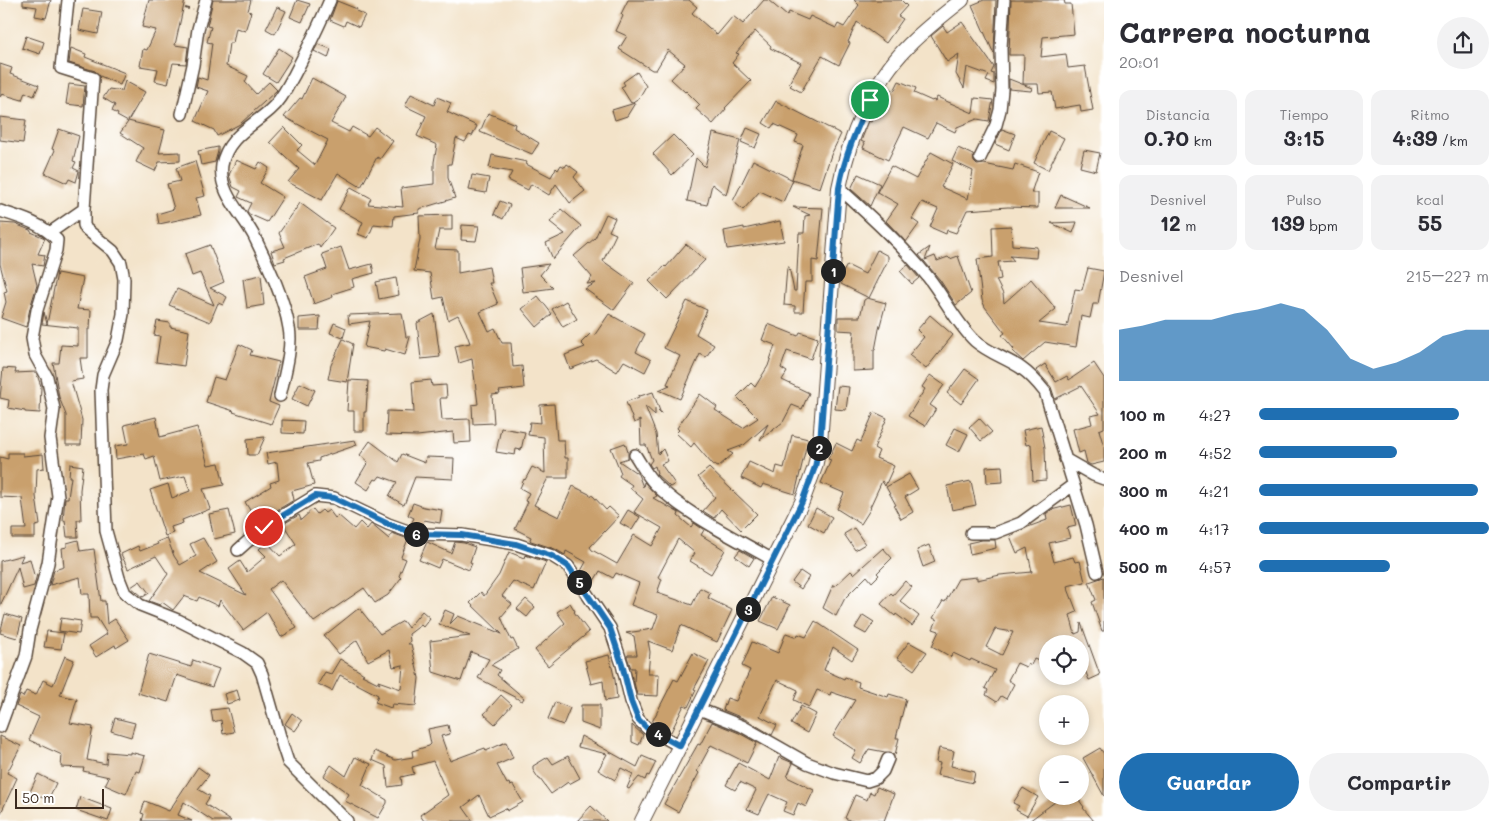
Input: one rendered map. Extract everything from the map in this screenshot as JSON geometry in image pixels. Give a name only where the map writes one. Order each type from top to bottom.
[{"type":"street","points":[[68,0],[61,68],[93,78],[84,225],[113,251],[121,263],[124,278],[123,314],[118,340],[103,375],[101,390],[106,531],[119,578],[125,593],[140,604],[209,635],[243,653],[257,663],[288,762],[347,821]]},
{"type":"street","points":[[182,114],[193,65],[198,29],[206,0]]},
{"type":"street","points":[[280,396],[288,358],[290,330],[270,270],[252,234],[225,192],[221,175],[222,163],[232,140],[272,109],[284,93],[315,37],[330,0]]},
{"type":"street","points":[[642,821],[802,502],[815,467],[820,443],[839,188],[844,161],[854,134],[870,100],[908,46],[962,0]]},
{"type":"street","points":[[980,158],[996,125],[1000,110],[1004,0]]},
{"type":"street","points":[[839,188],[886,230],[908,254],[928,277],[959,321],[976,341],[995,355],[1020,367],[1034,378],[1045,392],[1086,525],[1097,572]]},
{"type":"street","points":[[51,232],[84,209]]},
{"type":"street","points":[[0,210],[51,232],[57,240],[56,250],[37,310],[32,338],[35,355],[47,377],[54,409],[50,438],[58,496],[48,563],[30,630],[26,656],[0,727]]},
{"type":"street","points":[[635,455],[654,483],[671,497],[699,517],[773,560]]},
{"type":"street","points":[[1065,459],[1093,475],[1104,478]]},
{"type":"street","points":[[971,532],[995,533],[1021,523],[1073,485]]},
{"type":"street","points":[[238,550],[264,527],[315,496],[334,498],[388,524],[416,534],[462,535],[516,544],[552,556],[568,566],[610,628],[638,719],[647,728],[680,746]]},
{"type":"street","points":[[699,708],[742,726],[807,763],[834,773],[867,781],[876,778],[888,759]]},
{"type":"building","points":[[23,0],[51,0],[46,18],[35,16],[37,7],[23,5]]},
{"type":"building","points":[[149,0],[185,0],[175,45],[188,47],[186,64],[173,63],[168,84],[155,81],[158,69],[140,66],[143,49],[147,50],[156,30],[142,27]]},
{"type":"building","points":[[213,0],[251,0],[248,11],[251,12],[245,31],[236,28],[233,43],[229,43],[226,66],[248,76],[245,82],[256,94],[269,82],[277,90],[240,124],[217,136],[214,130],[195,121],[208,91],[196,87],[198,77],[207,80],[212,43],[207,42],[211,27],[207,26]]},
{"type":"building","points":[[297,0],[310,4],[302,22],[290,17]]},
{"type":"building","points":[[628,0],[689,0],[697,7],[692,13],[717,35],[733,16],[743,24],[764,0],[768,0],[787,16],[789,12],[808,20],[810,16],[836,28],[838,24],[844,27],[859,5],[854,0],[901,0],[907,6],[898,16],[903,19],[886,43],[857,22],[848,42],[850,43],[839,65],[822,56],[801,92],[790,86],[792,84],[789,83],[801,63],[770,48],[771,46],[755,31],[736,53],[739,54],[732,63],[751,81],[725,108],[713,124],[696,109],[700,105],[671,79],[685,64],[668,50],[656,70],[652,70],[619,49],[627,36],[616,31]]},
{"type":"building","points":[[984,0],[996,0],[994,54],[972,5]]},
{"type":"building","points":[[1011,0],[1064,0],[1065,4],[1071,4],[1074,34],[1043,37],[1041,57],[1066,54],[1068,68],[1085,66],[1093,110],[1081,112],[1080,105],[1055,109],[1052,92],[1039,93],[1038,84],[1023,84],[1024,55],[1009,55]]},
{"type":"building","points":[[337,1],[357,9],[356,11],[365,15],[359,27],[346,21],[344,26],[330,20]]},
{"type":"building","points":[[277,7],[286,11],[275,34],[266,29]]},
{"type":"building","points":[[83,9],[102,12],[98,34],[79,30]]},
{"type":"building","points":[[962,22],[994,67],[991,73],[994,74],[994,84],[986,81],[989,75],[967,67],[964,88],[956,74],[959,54],[947,62],[931,36],[943,26],[947,32]]},
{"type":"building","points":[[26,36],[44,42],[40,54],[22,48]]},
{"type":"building","points":[[318,44],[331,49],[328,58],[314,51]]},
{"type":"building","points":[[71,48],[86,54],[85,57],[125,73],[120,85],[100,76],[95,71],[69,63]]},
{"type":"building","points":[[279,48],[292,57],[276,82],[263,74]]},
{"type":"building","points":[[0,64],[12,68],[10,74],[39,85],[34,96],[25,92],[22,100],[2,94],[0,97]]},
{"type":"building","points":[[637,72],[646,86],[639,98],[631,103],[621,87],[625,85],[623,82]]},
{"type":"building","points":[[312,78],[346,97],[331,123],[349,132],[352,127],[368,136],[375,127],[393,141],[380,159],[377,157],[361,187],[338,173],[322,200],[288,182],[299,169],[270,142],[284,127],[302,145],[297,150],[315,165],[328,140],[284,117],[300,98],[302,99]]},
{"type":"building","points":[[1009,79],[1032,88],[1031,91],[1009,89]]},
{"type":"building","points":[[125,81],[145,92],[128,121],[165,130],[159,153],[180,152],[180,161],[159,162],[155,171],[136,162],[143,148],[120,133],[128,122],[117,116],[118,114],[112,111],[115,105],[103,98],[109,89],[122,91]]},
{"type":"building","points":[[899,81],[916,88],[914,93],[932,101],[935,101],[937,97],[973,113],[975,98],[993,100],[989,121],[977,119],[957,127],[955,132],[936,123],[928,138],[904,127],[888,160],[863,148],[865,143],[861,141],[869,121],[871,122],[888,88],[894,91]]},
{"type":"building","points":[[69,84],[85,86],[83,106],[66,104]]},
{"type":"building","points":[[411,94],[434,105],[437,97],[451,103],[447,112],[477,126],[472,136],[469,135],[465,142],[456,138],[451,164],[448,164],[448,178],[455,198],[419,209],[419,213],[394,216],[393,226],[374,224],[368,238],[358,234],[363,222],[339,209],[351,187],[371,198],[368,204],[403,207],[401,188],[434,184],[434,162],[437,145],[417,136],[426,116],[405,106]]},
{"type":"building","points":[[776,101],[841,134],[831,155],[820,188],[792,179],[803,145],[795,142],[798,135],[774,124],[771,128],[763,123]]},
{"type":"building","points":[[635,103],[627,116],[615,120],[612,110]]},
{"type":"building","points":[[488,113],[515,124],[514,128],[539,143],[532,154],[480,132]]},
{"type":"building","points":[[0,117],[26,120],[23,143],[0,140]]},
{"type":"building","points":[[747,128],[761,134],[755,148],[741,142]]},
{"type":"building","points":[[59,129],[79,136],[73,161],[76,162],[73,168],[79,171],[76,182],[69,179],[67,183],[45,173],[55,150],[52,149]]},
{"type":"building","points":[[1002,129],[1015,134],[1009,150],[995,144]]},
{"type":"building","points":[[1049,131],[1064,138],[1048,170],[1034,163]]},
{"type":"building","points":[[713,133],[740,140],[726,195],[712,184],[707,205],[687,201],[696,158],[705,167]]},
{"type":"building","points":[[673,135],[693,155],[672,175],[653,154]]},
{"type":"building","points":[[218,147],[215,162],[201,165],[198,151]]},
{"type":"building","points":[[958,148],[973,155],[974,162],[977,165],[984,164],[1013,170],[1015,164],[1038,172],[1031,193],[1038,193],[1038,208],[1008,207],[967,210],[956,233],[947,230],[946,234],[930,227],[938,209],[922,202],[912,219],[919,224],[906,242],[886,221],[898,204],[877,192],[891,166],[916,179],[931,152],[953,164],[941,187],[968,199],[973,171],[952,161]]},
{"type":"building","points":[[1084,150],[1100,153],[1096,171],[1080,167]]},
{"type":"building","points":[[492,155],[527,162],[526,164],[551,177],[556,168],[558,170],[561,165],[565,167],[567,164],[578,172],[574,177],[585,191],[570,203],[556,184],[549,195],[531,184],[528,190],[508,180],[512,172],[489,168]]},
{"type":"building","points":[[236,160],[256,169],[260,162],[269,168],[260,183],[283,197],[267,222],[249,214],[247,211],[251,203],[238,197],[241,191],[233,187],[229,175]]},
{"type":"building","points":[[753,160],[793,180],[783,202],[760,191],[743,210],[733,201]]},
{"type":"building","points":[[195,161],[205,196],[196,198],[201,215],[159,224],[157,214],[174,209],[167,184],[180,181],[176,168]]},
{"type":"building","points":[[858,174],[880,184],[870,206],[851,189]]},
{"type":"building","points":[[472,175],[489,178],[486,193],[469,190]]},
{"type":"building","points":[[1061,195],[1090,208],[1055,208]]},
{"type":"building","points":[[500,201],[510,205],[503,219],[494,214]]},
{"type":"building","points":[[300,203],[334,228],[320,248],[318,244],[275,263],[271,251],[285,247],[279,233]]},
{"type":"building","points":[[793,207],[823,208],[818,261],[812,260],[812,282],[805,282],[803,312],[795,312],[795,306],[784,305],[787,267],[789,267],[794,291],[796,291],[799,233],[804,233],[805,216],[810,215]]},
{"type":"building","points":[[561,209],[581,226],[553,259],[546,243],[565,234],[550,222]]},
{"type":"building","points":[[606,214],[615,218],[609,231],[616,234],[603,261],[634,283],[614,310],[585,289],[596,283],[587,284],[592,277],[574,256],[595,238]]},
{"type":"building","points":[[452,215],[452,230],[439,230],[435,249],[458,250],[458,273],[489,267],[492,283],[489,283],[498,304],[480,312],[489,331],[495,328],[502,343],[511,343],[513,367],[522,366],[524,388],[499,391],[500,394],[492,395],[494,423],[473,424],[472,405],[478,404],[472,359],[459,363],[455,346],[470,343],[466,332],[458,315],[448,320],[443,297],[434,299],[430,273],[414,271],[420,239],[419,216]]},
{"type":"building","points":[[780,221],[784,241],[727,249],[724,231],[744,227],[744,229]]},
{"type":"building","points":[[1077,222],[1073,233],[1051,223]]},
{"type":"building","points":[[0,223],[15,224],[45,238],[38,254],[45,255],[43,266],[32,264],[37,285],[26,327],[1,318],[6,302],[4,292],[7,291],[0,264]]},
{"type":"building","points":[[462,225],[479,226],[476,241],[461,240]]},
{"type":"building","points":[[1011,226],[1012,245],[1037,247],[1036,258],[1010,256],[1014,261],[998,262],[1001,279],[996,280],[1003,294],[1004,303],[1031,279],[1056,309],[1039,323],[1067,327],[1075,289],[1082,290],[1088,268],[1104,271],[1098,304],[1093,304],[1090,318],[1081,316],[1076,347],[1045,342],[1023,361],[1012,351],[1014,349],[1002,335],[1005,333],[985,307],[982,300],[977,259],[993,257],[992,227]]},
{"type":"building","points":[[686,244],[705,260],[667,299],[649,281],[666,267]]},
{"type":"building","points":[[210,245],[224,282],[210,288],[227,297],[223,305],[218,303],[210,322],[169,305],[177,289],[214,305],[200,273],[192,276],[185,254]]},
{"type":"building","points":[[341,247],[349,270],[372,264],[374,273],[352,279],[354,287],[332,294],[333,297],[314,304],[305,277],[327,269],[322,254]]},
{"type":"building","points":[[930,247],[925,260],[935,256],[937,261],[958,256],[971,293],[956,305],[940,280],[919,255]]},
{"type":"building","points":[[877,250],[888,256],[888,260],[869,298],[841,284],[841,276],[847,265],[865,274]]},
{"type":"building","points":[[549,264],[540,275],[553,288],[523,292],[520,268]]},
{"type":"building","points":[[908,265],[919,278],[912,284],[900,271]]},
{"type":"building","points":[[57,273],[83,278],[77,309],[91,310],[90,329],[88,329],[88,358],[80,358],[83,379],[71,381],[82,420],[81,445],[66,445],[66,415],[59,397],[53,363],[59,363],[61,345],[78,346],[78,328],[42,324],[44,312],[47,324]]},
{"type":"building","points":[[261,275],[264,305],[247,308],[243,279]]},
{"type":"building","points":[[396,278],[399,295],[379,299],[376,282]]},
{"type":"building","points":[[538,296],[552,314],[537,327],[522,309]]},
{"type":"building","points":[[867,298],[886,303],[874,350],[874,370],[853,371],[854,331],[838,330],[838,317],[860,317],[864,300]]},
{"type":"building","points":[[566,301],[577,319],[563,327],[552,309]]},
{"type":"building","points":[[687,301],[707,310],[696,334],[714,345],[706,357],[700,354],[680,399],[659,390],[670,385],[667,384],[680,356],[664,348]]},
{"type":"building","points":[[402,313],[406,337],[410,337],[405,355],[385,349],[384,351],[364,347],[370,321],[349,324],[348,315]]},
{"type":"building","points":[[434,314],[440,357],[421,359],[417,323]]},
{"type":"building","points":[[609,314],[645,334],[636,352],[651,360],[645,372],[624,361],[617,372],[596,359],[570,369],[565,355],[585,347],[581,343],[591,333],[594,336]]},
{"type":"building","points":[[930,315],[953,335],[926,369],[909,355],[924,337],[917,330]]},
{"type":"building","points":[[320,316],[319,330],[299,330],[299,318]]},
{"type":"building","points":[[157,321],[170,323],[170,327],[189,331],[184,366],[156,362],[160,336],[154,335]]},
{"type":"building","points":[[334,323],[346,328],[343,338],[330,333]]},
{"type":"building","points":[[768,324],[798,336],[800,332],[818,338],[811,359],[787,351],[781,368],[787,372],[782,380],[809,393],[802,409],[792,405],[783,422],[760,440],[768,424],[744,445],[728,451],[733,454],[718,467],[712,464],[694,443],[691,447],[676,433],[679,430],[677,428],[700,394],[717,407],[715,410],[743,428],[758,418],[737,397],[751,383],[755,387],[768,366],[775,345],[762,340]]},
{"type":"building","points":[[343,339],[353,344],[347,382],[328,379],[331,365]]},
{"type":"building","points":[[239,344],[252,350],[250,355],[279,362],[269,402],[279,406],[271,424],[206,402],[214,377],[225,380]]},
{"type":"building","points":[[1094,363],[1104,378],[1104,428],[1099,430],[1104,447],[1104,462],[1091,465],[1087,463],[1084,451],[1079,453],[1073,429],[1092,424],[1090,416],[1100,414],[1081,386],[1055,399],[1051,387],[1036,370],[1045,364],[1056,382],[1067,376],[1069,380]]},
{"type":"building","points":[[3,368],[16,369],[15,373],[36,372],[41,386],[40,413],[8,408],[9,400],[0,398]]},
{"type":"building","points":[[965,369],[979,379],[961,404],[947,393]]},
{"type":"building","points":[[930,375],[944,385],[930,405],[936,409],[925,426],[908,416],[925,389],[922,387]]},
{"type":"building","points":[[349,380],[368,381],[366,412],[364,412],[364,431],[354,431],[354,411],[347,411]]},
{"type":"building","points":[[431,380],[432,386],[446,385],[447,398],[440,398],[442,420],[470,419],[471,442],[454,443],[453,432],[417,436],[386,435],[387,411],[414,412],[412,382]]},
{"type":"building","points":[[300,383],[315,390],[307,406],[292,399]]},
{"type":"building","points":[[838,386],[849,387],[846,410],[835,409]]},
{"type":"building","points":[[653,392],[661,414],[655,408],[655,415],[645,406],[656,434],[658,454],[663,449],[668,461],[661,464],[675,484],[670,487],[656,474],[655,466],[652,468],[649,464],[652,460],[646,445],[641,445],[640,420],[634,423],[626,402],[639,397],[639,395]]},
{"type":"building","points":[[554,404],[557,440],[564,440],[565,458],[568,458],[568,478],[548,478],[534,505],[559,517],[573,486],[593,496],[606,510],[609,507],[619,516],[590,547],[592,550],[617,564],[634,535],[652,546],[662,528],[634,512],[643,499],[630,488],[632,485],[619,476],[621,473],[611,448],[625,443],[628,458],[619,461],[638,474],[643,487],[644,482],[657,496],[653,498],[679,513],[678,516],[691,527],[694,523],[704,530],[701,535],[725,550],[711,574],[690,561],[695,553],[678,539],[658,577],[662,579],[657,593],[692,605],[700,588],[710,593],[708,598],[732,610],[717,642],[681,625],[672,650],[648,641],[650,652],[648,674],[659,674],[658,696],[637,695],[634,682],[635,668],[631,668],[627,657],[628,655],[637,655],[634,636],[626,633],[653,629],[658,615],[631,605],[639,583],[616,573],[613,578],[600,571],[591,586],[581,571],[586,562],[566,551],[565,555],[555,549],[531,541],[531,537],[515,529],[528,502],[525,501],[529,493],[520,488],[524,479],[532,467],[545,473],[544,437],[528,435],[530,422],[541,423],[540,405]]},
{"type":"building","points":[[874,412],[887,418],[874,448],[879,451],[876,458],[894,466],[885,486],[882,481],[871,508],[861,524],[837,509],[844,493],[821,483],[831,460],[828,459],[836,443],[852,451],[857,440],[861,442]]},
{"type":"building","points":[[156,417],[160,437],[197,427],[208,465],[219,463],[224,485],[203,489],[210,509],[182,520],[183,523],[171,527],[173,533],[165,536],[150,490],[168,484],[172,498],[190,491],[185,476],[160,481],[154,456],[146,459],[144,454],[116,459],[115,446],[128,444],[124,425]]},
{"type":"building","points":[[979,418],[992,432],[981,441],[969,427]]},
{"type":"building","points":[[282,420],[304,421],[303,434],[282,433]]},
{"type":"building","points":[[1041,426],[1045,448],[1046,480],[1033,481],[1031,444],[1026,445],[1023,430]]},
{"type":"building","points":[[501,428],[525,432],[521,450],[516,449],[515,455],[496,452]]},
{"type":"building","points":[[955,428],[968,434],[959,452],[946,445]]},
{"type":"building","points":[[792,435],[808,439],[795,494],[763,484],[761,488],[741,478],[749,462],[775,474],[777,466],[784,468]]},
{"type":"building","points":[[265,437],[257,455],[248,455],[247,439]]},
{"type":"building","points":[[355,440],[357,445],[319,458],[319,461],[308,463],[314,485],[292,491],[294,500],[257,522],[245,502],[271,486],[270,483],[279,480],[277,462],[268,464],[266,453]]},
{"type":"building","points":[[370,441],[398,462],[402,454],[425,463],[426,457],[454,458],[453,479],[415,477],[404,505],[389,496],[397,482],[380,476],[377,480],[375,479],[368,490],[356,482],[368,462],[360,455]]},
{"type":"building","points":[[8,453],[23,453],[23,456],[43,454],[44,468],[37,469],[36,496],[40,525],[35,526],[35,538],[12,538],[12,529],[26,529],[22,498],[0,497],[0,457],[8,459]]},
{"type":"building","points":[[70,464],[83,466],[80,490],[81,520],[77,520],[78,537],[67,537],[65,520],[63,521],[65,498],[68,498],[71,477],[69,477]]},
{"type":"building","points":[[1002,466],[1003,482],[987,483],[986,467]]},
{"type":"building","points":[[709,468],[757,514],[741,530],[721,509],[714,518],[703,511],[715,497],[698,477]]},
{"type":"building","points":[[909,474],[918,489],[905,497],[913,512],[901,519],[886,487]]},
{"type":"building","points":[[971,481],[976,505],[952,510],[947,486]]},
{"type":"building","points":[[413,503],[442,510],[440,523],[424,520],[422,527],[411,524],[414,518],[408,515]]},
{"type":"building","points":[[1071,505],[1076,526],[1067,528],[1070,538],[1049,543],[1054,562],[1073,557],[1075,562],[1080,561],[1085,582],[1067,586],[1077,612],[1070,615],[1075,634],[1080,632],[1081,623],[1085,635],[1039,635],[1039,661],[1034,659],[1031,665],[1028,663],[1026,667],[1017,663],[1008,680],[1014,684],[1006,699],[1001,696],[997,702],[986,695],[988,690],[985,688],[995,670],[953,653],[951,657],[932,646],[939,631],[933,629],[937,620],[933,618],[958,579],[977,577],[977,580],[1000,575],[1032,572],[1027,548],[1017,553],[1010,536],[1047,520],[1046,514],[1051,510]],"holes":[[[995,629],[1013,632],[1002,655],[986,647]]]},
{"type":"building","points":[[816,508],[832,517],[824,533],[808,524]]},
{"type":"building","points":[[313,509],[317,514],[322,510],[325,513],[329,510],[335,518],[338,515],[354,529],[360,522],[367,529],[371,524],[389,539],[392,533],[408,539],[401,557],[406,559],[399,576],[401,578],[388,595],[375,603],[364,588],[314,622],[281,580],[269,589],[297,628],[281,637],[267,612],[243,630],[220,600],[218,606],[199,597],[197,601],[184,596],[173,610],[162,602],[160,605],[149,601],[168,574],[156,556],[128,569],[121,554],[138,546],[140,551],[158,544],[157,542],[167,538],[174,556],[180,565],[196,556],[190,544],[203,538],[217,562],[200,573],[246,595],[229,569],[240,561],[247,572],[266,556],[259,549],[267,542],[280,556],[296,544],[283,524],[299,515],[301,520]]},
{"type":"building","points":[[229,510],[235,534],[214,539],[209,514]]},
{"type":"building","points":[[628,510],[640,517],[632,530],[620,523]]},
{"type":"building","points":[[854,528],[865,544],[855,550],[844,534]]},
{"type":"building","points":[[78,540],[80,551],[94,549],[101,601],[105,601],[107,624],[115,619],[129,640],[116,648],[115,645],[96,657],[89,646],[107,634],[97,618],[90,618],[89,594],[82,594],[80,577],[50,585],[54,570],[64,567],[62,548],[67,547],[67,543]]},
{"type":"building","points":[[995,540],[996,548],[970,554],[968,543]]},
{"type":"building","points":[[427,542],[451,553],[455,542],[475,547],[469,570],[442,559],[438,568],[419,560]]},
{"type":"building","points":[[929,545],[935,562],[923,567],[917,550]]},
{"type":"building","points":[[883,548],[892,558],[877,573],[879,575],[872,582],[867,576],[845,598],[836,616],[823,608],[833,585],[835,586],[851,571],[854,574]]},
{"type":"building","points":[[740,550],[754,558],[749,566],[735,556]]},
{"type":"building","points":[[509,552],[524,558],[525,555],[546,562],[534,590],[513,581],[502,596],[512,604],[501,617],[511,640],[513,639],[518,649],[491,665],[500,670],[497,675],[524,698],[522,701],[478,678],[489,659],[471,652],[461,681],[433,672],[430,641],[470,636],[439,624],[445,610],[454,614],[450,624],[458,616],[502,634],[470,603],[481,592],[484,596],[499,575]]},
{"type":"building","points":[[23,555],[20,562],[30,559],[34,575],[37,574],[34,586],[23,589],[18,567],[0,606],[0,561]]},
{"type":"building","points":[[800,571],[809,577],[801,589],[792,582]]},
{"type":"building","points":[[1104,577],[1104,631],[1102,631],[1092,602],[1096,600],[1089,582]]},
{"type":"building","points":[[140,581],[149,593],[143,597],[131,587]]},
{"type":"building","points":[[905,581],[912,587],[900,601],[919,616],[912,626],[896,614],[895,616],[881,604],[891,593],[893,595]]},
{"type":"building","points":[[772,597],[790,605],[778,629],[760,621]]},
{"type":"building","points":[[526,599],[535,607],[527,617],[517,609]]},
{"type":"building","points":[[570,603],[574,612],[589,632],[548,666],[535,650],[565,623],[557,612]]},
{"type":"building","points":[[359,608],[380,634],[403,621],[408,628],[422,611],[430,618],[423,627],[421,625],[409,634],[410,641],[408,644],[411,644],[419,678],[416,706],[392,704],[391,708],[375,702],[378,695],[340,675],[332,691],[318,684],[325,672],[331,674],[340,659],[364,674],[362,675],[380,684],[378,681],[401,689],[403,665],[393,667],[389,650],[368,661],[357,640],[339,654],[324,636]]},
{"type":"building","points":[[5,614],[22,619],[17,638],[0,633]]},
{"type":"building","points":[[863,615],[874,622],[866,634],[855,628]]},
{"type":"building","points":[[61,618],[81,621],[79,634],[59,631]]},
{"type":"building","points":[[815,621],[858,650],[852,660],[833,647],[824,670],[844,679],[845,677],[859,682],[858,687],[888,697],[889,694],[906,699],[896,738],[899,738],[895,755],[890,752],[869,749],[860,763],[852,758],[856,751],[833,736],[855,700],[831,692],[830,695],[817,690],[809,707],[794,700],[798,690],[777,680],[760,716],[777,725],[772,735],[745,719],[723,710],[727,698],[736,701],[750,670],[742,666],[752,642],[778,653],[786,633],[797,637],[798,634],[806,637]]},
{"type":"building","points":[[47,631],[64,633],[61,649],[44,647]]},
{"type":"building","points":[[909,642],[927,652],[914,670],[897,658]]},
{"type":"building","points":[[1089,645],[1100,675],[1089,680]]},
{"type":"building","points":[[693,653],[709,661],[694,689],[696,690],[688,707],[684,705],[671,732],[652,722],[674,679],[678,681]]},
{"type":"building","points":[[149,654],[191,667],[193,660],[219,669],[212,687],[177,675],[168,702],[138,693]]},
{"type":"building","points":[[609,655],[617,699],[605,701],[603,681],[591,684],[585,661]]},
{"type":"building","points":[[65,656],[74,660],[60,695],[77,699],[70,723],[93,727],[87,760],[106,764],[107,752],[130,754],[130,752],[145,756],[140,772],[136,771],[126,794],[105,785],[109,777],[83,771],[84,768],[61,767],[62,755],[29,740],[39,717],[16,706],[20,695],[23,697],[26,691],[36,695],[43,680],[53,685]]},
{"type":"building","points":[[237,690],[240,700],[227,704],[224,694]]},
{"type":"building","points":[[501,695],[512,705],[495,724],[484,714]]},
{"type":"building","points":[[555,702],[570,708],[563,725],[548,719]]},
{"type":"building","points":[[581,705],[600,705],[600,730],[581,723]]},
{"type":"building","points":[[801,706],[816,714],[807,733],[791,724]]},
{"type":"building","points":[[228,708],[234,732],[223,734],[221,720],[213,722],[211,710]]},
{"type":"building","points":[[292,713],[302,721],[295,731],[285,724]]},
{"type":"building","points":[[115,718],[135,723],[131,737],[111,731]]},
{"type":"building","points":[[712,722],[757,743],[747,763],[711,745],[697,771],[699,773],[678,812],[664,804]]},
{"type":"building","points":[[448,725],[450,734],[441,736],[450,761],[485,748],[486,751],[506,742],[513,758],[497,765],[507,784],[513,785],[523,802],[507,811],[506,808],[489,816],[479,795],[463,807],[473,821],[424,821],[420,815],[448,795],[433,761],[412,767],[414,774],[401,777],[402,785],[388,787],[386,766],[372,760],[375,751],[395,760],[413,757],[412,751],[431,744],[428,729]]},
{"type":"building","points":[[632,725],[643,735],[639,745],[632,742]]},
{"type":"building","points":[[0,736],[21,746],[7,773],[17,778],[0,815]]},
{"type":"building","points":[[581,736],[637,767],[642,756],[656,762],[645,780],[639,777],[629,789],[627,788],[633,774],[621,768],[615,780],[598,770],[607,754],[578,747]]},
{"type":"building","points":[[939,748],[954,751],[951,766],[975,772],[973,783],[937,775],[940,763],[936,762]]},
{"type":"building","points":[[1100,748],[1104,754],[1104,796],[1089,769],[1088,755]]},
{"type":"building","points":[[568,756],[580,778],[569,784],[568,782],[551,794],[533,770],[533,766],[548,757],[553,764]]},
{"type":"building","points":[[355,757],[371,764],[362,785],[387,800],[378,818],[345,801],[349,794],[324,776],[331,765],[346,776]]},
{"type":"building","points":[[779,757],[793,763],[787,777],[814,790],[806,807],[798,803],[793,815],[783,811],[787,802],[769,794],[759,814],[747,809],[756,790],[740,782],[735,790],[726,785],[738,763],[770,780]]},
{"type":"building","points":[[198,767],[209,775],[198,789],[210,796],[205,804],[231,821],[213,821],[184,802],[178,815],[192,821],[142,821],[144,814],[141,813],[145,801],[169,811]]},
{"type":"building","points":[[38,774],[56,783],[48,800],[30,792]]},
{"type":"building","points":[[877,787],[894,794],[884,821],[851,821],[845,818],[855,795],[867,800],[870,792],[874,794]]},
{"type":"building","points":[[1023,788],[1038,797],[1027,816],[1016,810],[1019,806],[1013,803]]},
{"type":"building","points":[[80,797],[112,809],[108,821],[76,810]]},
{"type":"building","points":[[1051,805],[1083,805],[1094,821],[1029,821]]},
{"type":"building","points":[[591,806],[607,821],[577,821]]},
{"type":"route","points":[[264,527],[294,507],[315,496],[334,498],[388,524],[416,534],[462,535],[516,544],[552,556],[568,566],[610,628],[638,719],[647,728],[680,746],[802,502],[815,467],[823,416],[839,188],[844,161],[870,100]]}]
